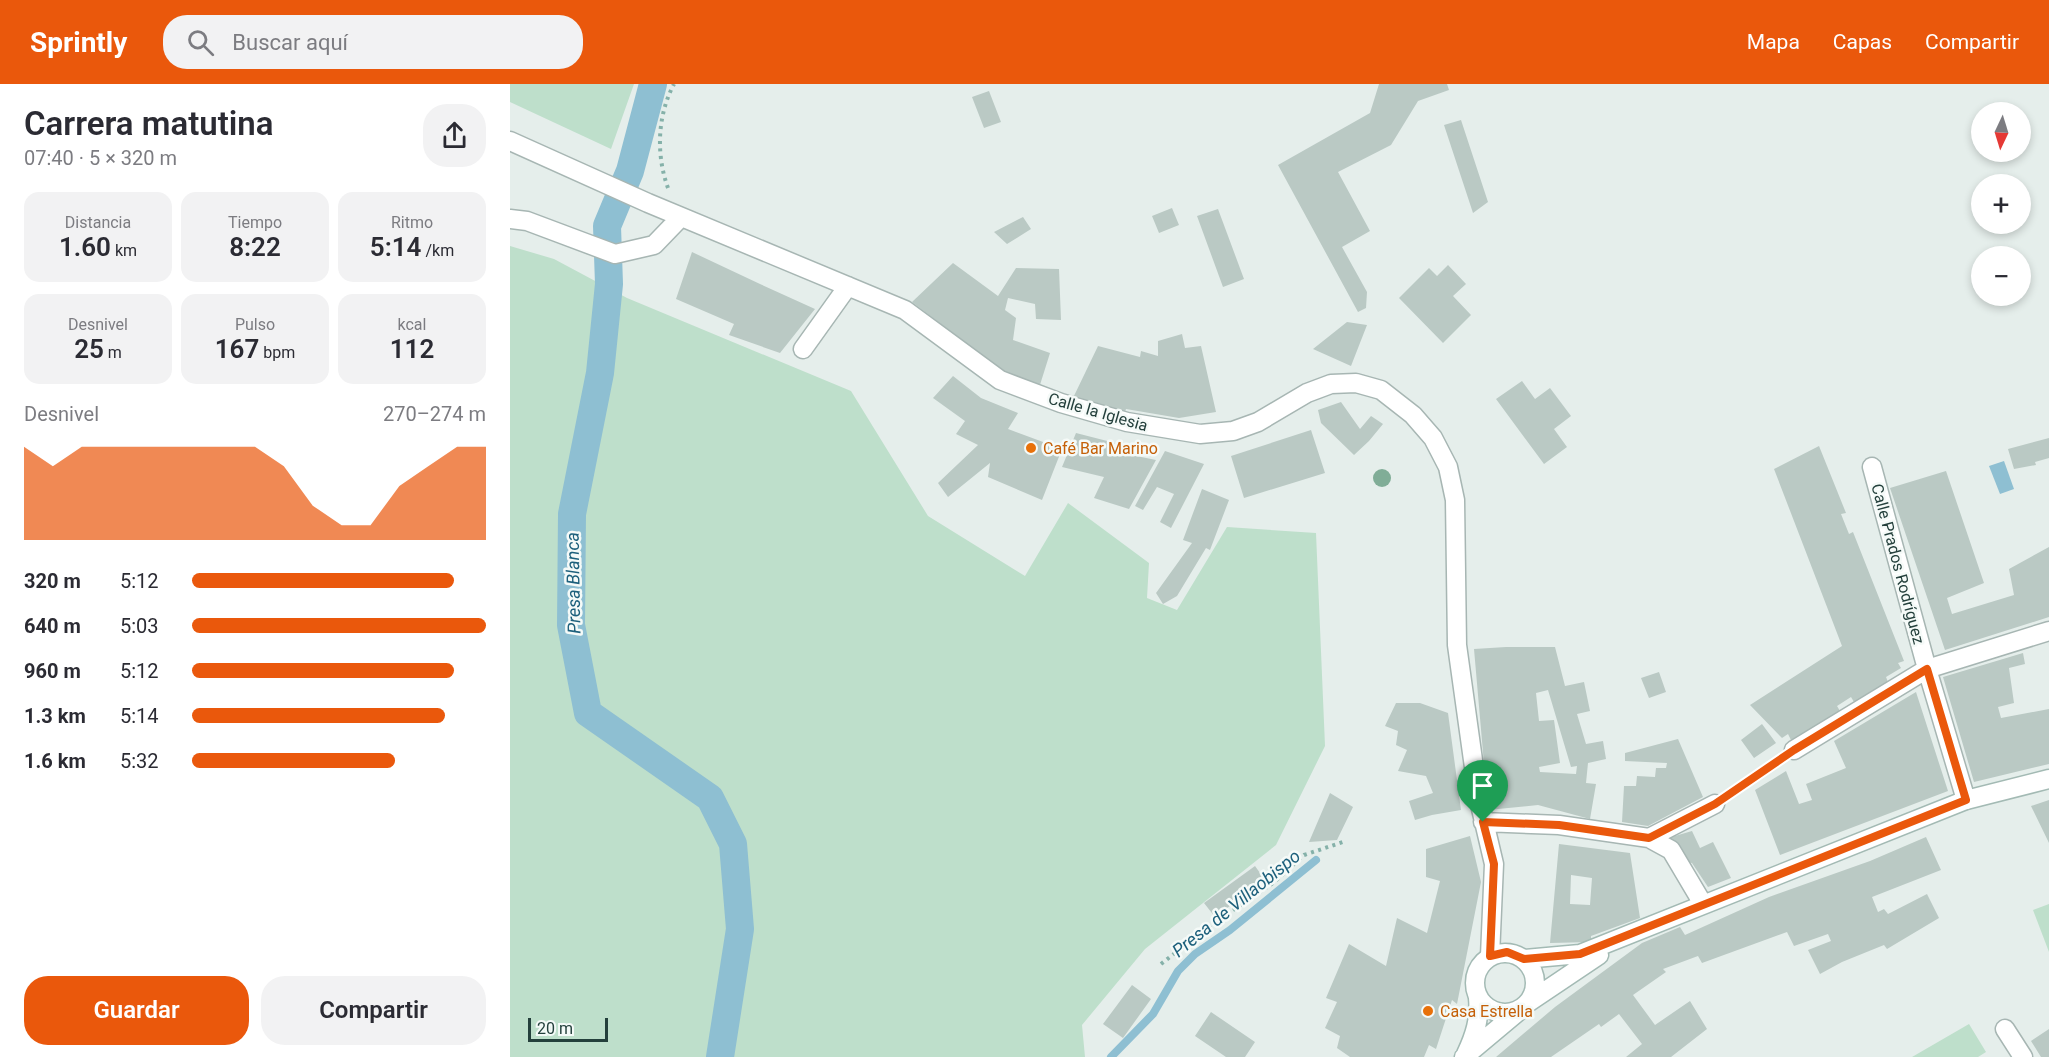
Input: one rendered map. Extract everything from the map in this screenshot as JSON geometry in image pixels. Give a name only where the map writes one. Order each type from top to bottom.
[{"type":"street","name":"Calle la Iglesia","points":[[510,141],[648,203],[905,310],[1000,380],[1061,403],[1127,422],[1200,434],[1233,431],[1258,422],[1308,393],[1331,384],[1356,383],[1381,390],[1413,415],[1433,438],[1448,467],[1455,500],[1457,645],[1478,796],[1494,864],[1490,956]]},
{"type":"street","points":[[510,219],[527,220],[608,251],[654,245],[681,217]]},
{"type":"street","points":[[803,349],[848,286]]},
{"type":"street","name":"Calle Prados Rodríguez","points":[[1872,467],[1927,669],[1966,800]]},
{"type":"street","points":[[1794,750],[1927,669],[2049,631]]},
{"type":"street","points":[[1524,959],[1580,954],[1966,800],[2049,778]]},
{"type":"street","points":[[1649,838],[1715,804]]},
{"type":"street","points":[[1483,822],[1559,825],[1649,838],[1671,850],[1702,904]]},
{"type":"street","points":[[1464,1057],[1525,1006],[1638,930]]},
{"type":"street","points":[[1464,1057],[1476,1033],[1479,1012],[1475,989],[1477,970],[1482,962],[1490,956],[1507,952],[1524,959],[1531,966],[1534,975],[1534,994],[1525,1006],[1511,1013],[1492,1011],[1478,998]]},
{"type":"street","points":[[2005,1029],[2023,1057]]},
{"type":"path","points":[[674,84],[660,128],[660,158],[665,180],[681,217]]},
{"type":"path","points":[[1715,804],[1794,750]]},
{"type":"path","points":[[1161,964],[1211,925],[1273,883],[1304,855],[1343,842]]},
{"type":"green space","points":[[510,84],[634,84],[611,149],[510,102]]},
{"type":"green space","points":[[510,246],[554,259],[627,298],[851,391],[928,516],[1025,576],[1068,503],[1149,563],[1147,598],[1177,610],[1227,527],[1316,533],[1325,746],[1276,845],[1145,949],[1082,1025],[1085,1057],[510,1057]]},
{"type":"green space","points":[[2049,904],[2049,952],[2033,910]]},
{"type":"green space","points":[[1969,1024],[1986,1052],[1978,1057],[1912,1057]]},
{"type":"water","points":[[2004,461],[2014,489],[2000,494],[1989,466]]},
{"type":"building","points":[[1379,84],[1447,84],[1449,90],[1418,101],[1391,145],[1338,172],[1370,231],[1342,247],[1367,292],[1366,308],[1358,312],[1278,165],[1370,113]]},
{"type":"building","points":[[989,91],[1001,122],[984,128],[972,97]]},
{"type":"building","points":[[1461,120],[1488,202],[1473,213],[1444,125]]},
{"type":"building","points":[[1172,208],[1179,225],[1159,233],[1152,216]]},
{"type":"building","points":[[1218,209],[1244,279],[1223,287],[1197,216]]},
{"type":"building","points":[[1023,217],[1031,229],[1007,244],[994,232]]},
{"type":"building","points":[[692,252],[815,309],[780,353],[729,335],[734,324],[676,299]]},
{"type":"building","points":[[953,263],[998,296],[1016,268],[1059,269],[1061,320],[1036,319],[1035,304],[1008,298],[1005,310],[1016,318],[1013,340],[1050,353],[1039,388],[1000,372],[983,361],[986,358],[912,302]]},
{"type":"building","points":[[1448,265],[1466,284],[1453,296],[1471,315],[1443,343],[1399,298],[1429,268],[1437,276]]},
{"type":"building","points":[[1347,322],[1367,325],[1351,366],[1313,349]]},
{"type":"building","points":[[1182,334],[1185,348],[1201,346],[1216,412],[1179,418],[1126,409],[1125,412],[1073,398],[1098,346],[1140,357],[1141,351],[1158,356],[1158,341]]},
{"type":"building","points":[[953,376],[981,398],[1018,413],[1008,429],[1062,449],[1042,500],[988,477],[990,463],[948,497],[938,483],[978,445],[956,434],[965,421],[933,398]]},
{"type":"building","points":[[1522,381],[1535,399],[1550,388],[1571,416],[1554,429],[1567,447],[1544,464],[1496,399]]},
{"type":"building","points":[[1341,402],[1360,429],[1371,416],[1383,424],[1354,455],[1321,423],[1318,410]]},
{"type":"building","points":[[1311,430],[1325,473],[1244,498],[1231,456]]},
{"type":"building","points":[[1076,433],[1115,443],[1112,451],[1156,460],[1129,509],[1094,498],[1104,477],[1062,467]]},
{"type":"building","points":[[2049,438],[2049,458],[2035,462],[2036,465],[2014,469],[2008,449]]},
{"type":"building","points":[[1819,446],[1846,513],[1841,514],[1849,534],[1853,532],[1904,661],[1898,663],[1901,668],[1886,677],[1888,682],[1854,702],[1851,697],[1837,706],[1840,711],[1791,740],[1788,734],[1782,738],[1750,705],[1842,646],[1774,469]]},
{"type":"building","points":[[1165,451],[1204,464],[1171,528],[1160,522],[1174,494],[1157,487],[1143,510],[1135,506]]},
{"type":"building","points":[[1946,471],[1984,583],[1947,598],[1952,614],[2014,595],[2009,569],[2049,547],[2049,617],[1945,650],[1890,488]]},
{"type":"building","points":[[1202,489],[1229,500],[1210,550],[1206,548],[1177,596],[1163,604],[1156,593],[1192,543],[1183,540]]},
{"type":"building","points":[[1555,647],[1565,686],[1584,682],[1590,711],[1577,714],[1586,744],[1603,741],[1606,759],[1588,763],[1586,783],[1596,784],[1590,819],[1538,805],[1488,810],[1474,649]],"holes":[[[1548,690],[1571,767],[1577,766],[1576,774],[1540,772],[1539,767],[1560,763],[1554,720],[1539,721],[1536,693]]]},
{"type":"building","points":[[2023,653],[2025,664],[2009,668],[2014,703],[1998,707],[2001,718],[2049,709],[2049,764],[1974,782],[1943,677]]},
{"type":"building","points":[[1659,672],[1666,692],[1649,698],[1641,678]]},
{"type":"building","points":[[1916,692],[1948,791],[1780,855],[1755,790],[1786,771],[1799,804],[1812,800],[1806,784],[1846,768],[1834,741]]},
{"type":"building","points":[[1396,703],[1420,703],[1448,713],[1461,810],[1415,820],[1409,801],[1433,793],[1426,776],[1398,771],[1407,750],[1396,745],[1398,731],[1385,726]]},
{"type":"building","points":[[1762,724],[1776,743],[1754,758],[1741,740]]},
{"type":"building","points":[[1678,739],[1703,797],[1648,826],[1622,822],[1624,786],[1636,786],[1637,776],[1655,777],[1656,768],[1666,768],[1667,763],[1625,761],[1625,753]]},
{"type":"building","points":[[1330,793],[1353,807],[1337,840],[1309,842]]},
{"type":"building","points":[[2049,800],[2049,843],[2031,806]]},
{"type":"building","points":[[1692,831],[1700,848],[1713,842],[1731,878],[1708,887],[1692,863],[1687,862],[1668,838]]},
{"type":"building","points":[[1470,836],[1481,882],[1457,1004],[1452,1000],[1436,1049],[1429,1045],[1424,1057],[1350,1057],[1337,1048],[1340,1036],[1325,1028],[1337,1002],[1326,998],[1349,944],[1386,966],[1397,918],[1427,933],[1440,881],[1426,877],[1426,849]]},
{"type":"building","points":[[1926,837],[1941,870],[1872,897],[1878,912],[1884,909],[1888,914],[1927,894],[1939,918],[1887,949],[1884,945],[1842,962],[1820,974],[1808,950],[1831,941],[1828,934],[1794,946],[1787,932],[1702,963],[1698,956],[1663,969],[1666,972],[1633,995],[1655,1025],[1690,1001],[1707,1029],[1671,1057],[1626,1057],[1642,1044],[1619,1014],[1601,1027],[1599,1024],[1551,1057],[1496,1057],[1555,1007],[1642,943],[1680,927],[1685,935],[1769,897],[1870,861]]},
{"type":"building","points":[[1559,844],[1630,853],[1640,918],[1591,936],[1591,942],[1550,943]],"holes":[[[1571,875],[1592,878],[1590,905],[1570,904]]]},
{"type":"building","points":[[1255,866],[1265,880],[1215,917],[1204,903]]},
{"type":"building","points":[[1132,985],[1151,999],[1123,1038],[1103,1024]]},
{"type":"building","points":[[1211,1012],[1255,1042],[1245,1057],[1226,1057],[1195,1036]]},
{"type":"building","points":[[2049,1029],[2049,1057],[2041,1057],[2031,1041]]},
{"type":"waterway","name":"Presa Blanca","points":[[653,84],[630,171],[607,226],[609,284],[600,373],[572,514],[571,625],[588,713],[710,798],[733,844],[740,929],[720,1057]]},
{"type":"waterway","name":"Presa de Villaobispo","points":[[1111,1057],[1153,1014],[1178,971],[1195,954],[1230,930],[1316,860]]},
{"type":"place","name":"Café Bar Marino","points":[[1031,448]]},
{"type":"place","name":"Casa Estrella","points":[[1428,1011]]},
{"type":"route","points":[[1927,669],[1966,800],[1580,954],[1524,959],[1507,952],[1490,956],[1494,864],[1483,822],[1559,825],[1649,838],[1715,804],[1794,750],[1927,669]]}]
